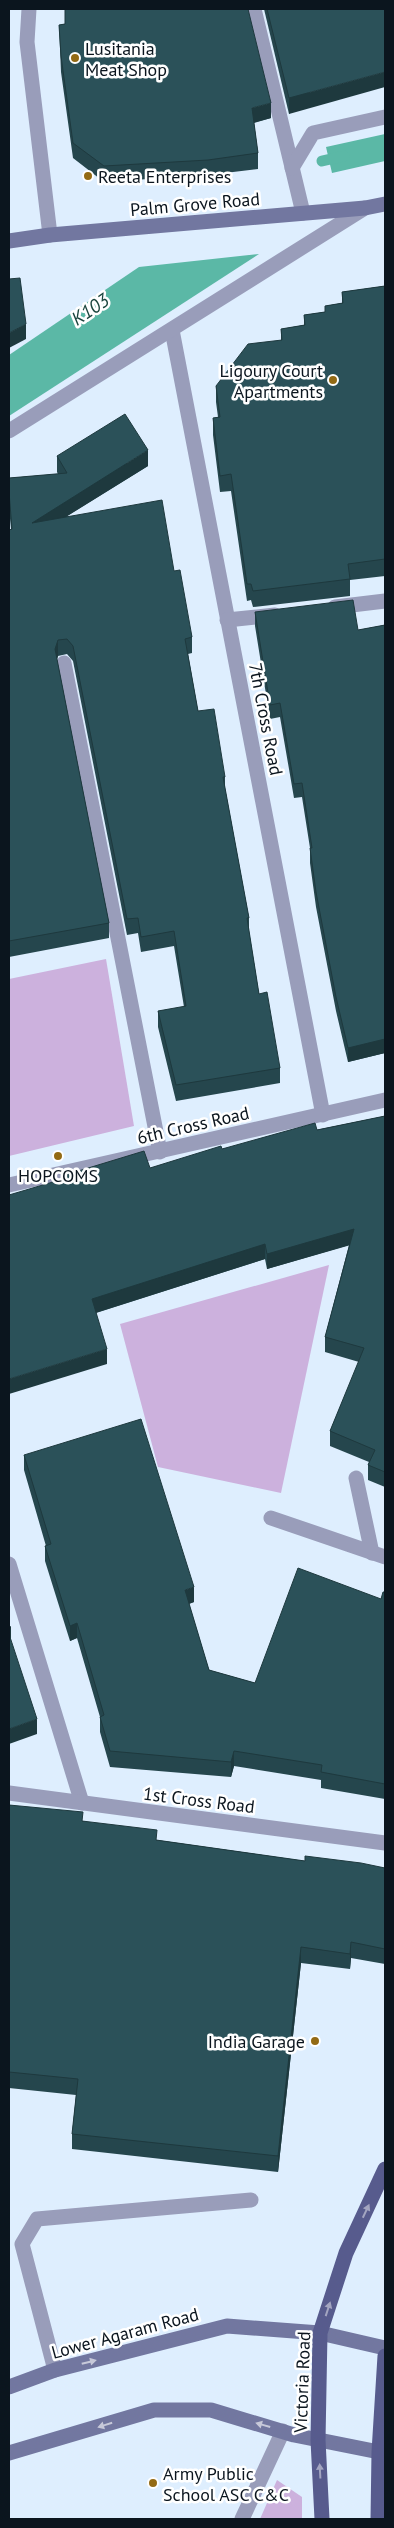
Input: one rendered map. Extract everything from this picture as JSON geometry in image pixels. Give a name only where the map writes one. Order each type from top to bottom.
[{"type":"main road","name":"Palm Grove Road","points":[[9,240],[365,208],[385,204]]},
{"type":"main road","name":"Victoria Road","points":[[322,2519],[318,2440],[320,2333],[346,2253],[385,2169]]},
{"type":"main road","name":"Lower Agaram Road","points":[[9,2387],[56,2370],[227,2326],[320,2333],[385,2348]]},
{"type":"main road","points":[[378,2519],[379,2452],[385,2356]]},
{"type":"main road","points":[[9,2453],[154,2410],[211,2410],[318,2440],[379,2452]]},
{"type":"street","points":[[29,9],[27,42],[50,235]]},
{"type":"street","points":[[254,9],[303,213]]},
{"type":"street","points":[[292,168],[313,133],[385,117]]},
{"type":"street","points":[[9,431],[365,208]]},
{"type":"street","name":"7th Cross Road","points":[[172,330],[323,1115]]},
{"type":"street","points":[[316,610],[385,601]]},
{"type":"street","points":[[228,620],[287,613]]},
{"type":"street","points":[[64,663],[160,1152]]},
{"type":"street","name":"6th Cross Road","points":[[9,1185],[385,1100]]},
{"type":"street","points":[[356,1478],[379,1555]]},
{"type":"street","points":[[271,1518],[379,1555]]},
{"type":"street","points":[[9,1564],[82,1803]]},
{"type":"street","name":"1st Cross Road","points":[[9,1793],[385,1843]]},
{"type":"street","points":[[56,2370],[22,2244],[37,2219],[251,2200]]},
{"type":"street","points":[[242,2519],[283,2431]]},
{"type":"shaded area","points":[[106,959],[134,1126],[9,1156],[9,979]]},
{"type":"shaded area","points":[[329,1265],[281,1493],[158,1467],[120,1324]]},
{"type":"shaded area","points":[[277,2480],[302,2497],[302,2519],[260,2519]]},
{"type":"water","points":[[385,134],[385,161],[332,173],[326,147]]},
{"type":"water","points":[[259,254],[9,416],[9,355],[139,267]]},
{"type":"building","points":[[65,9],[248,9],[271,103],[252,108],[258,153],[208,160],[104,166],[73,143],[61,56],[59,25],[65,24]]},
{"type":"building","points":[[267,9],[385,9],[385,72],[289,98]]},
{"type":"building","points":[[20,278],[26,324],[9,333],[9,279]]},
{"type":"building","points":[[385,286],[385,559],[348,564],[350,579],[253,591],[251,584],[247,584],[231,474],[220,476],[213,418],[220,417],[216,386],[248,344],[282,340],[281,329],[305,325],[304,315],[325,312],[325,306],[343,303],[342,292]]},
{"type":"building","points":[[125,414],[148,450],[32,523],[162,500],[174,571],[180,570],[192,637],[185,639],[198,711],[214,709],[225,777],[223,777],[249,918],[247,918],[259,994],[267,992],[280,1068],[176,1085],[158,1011],[186,1006],[174,931],[141,937],[138,918],[127,919],[73,646],[67,639],[58,640],[55,649],[109,923],[9,941],[9,530],[12,529],[9,478],[67,473],[57,456]]},
{"type":"building","points":[[353,600],[358,630],[385,625],[385,1039],[348,1048],[336,997],[316,892],[310,848],[312,848],[302,783],[294,784],[280,703],[270,705],[255,612]]},
{"type":"building","points":[[385,1116],[385,1472],[368,1465],[375,1450],[330,1431],[364,1348],[325,1337],[354,1229],[267,1254],[265,1244],[92,1299],[107,1349],[9,1379],[9,1195],[63,1179],[62,1176],[144,1151],[150,1168],[221,1146],[222,1149],[315,1123],[317,1130]]},
{"type":"building","points":[[141,1419],[194,1587],[185,1590],[209,1670],[255,1683],[298,1568],[381,1599],[383,1592],[385,1592],[385,1784],[321,1772],[322,1765],[234,1751],[231,1762],[110,1751],[100,1717],[104,1715],[77,1623],[70,1626],[45,1546],[51,1544],[24,1455]]},
{"type":"building","points":[[9,1634],[37,1719],[9,1729]]},
{"type":"building","points":[[9,1805],[83,1812],[82,1821],[157,1830],[156,1840],[305,1861],[305,1856],[385,1868],[385,1949],[351,1942],[350,1954],[301,1947],[278,2156],[72,2134],[78,2079],[9,2072]]},
{"type":"waterway","name":"K103","points":[[322,161],[344,156]]},
{"type":"place","name":"Lusitania Meat Shop","points":[[75,58]]},
{"type":"place","name":"Reeta Enterprises","points":[[88,176]]},
{"type":"place","name":"Ligoury Court Apartments","points":[[333,380]]},
{"type":"place","name":"HOPCOMS","points":[[58,1156]]},
{"type":"place","name":"India Garage","points":[[315,2041]]},
{"type":"place","name":"Army Public School ASC C&C","points":[[153,2483]]}]
